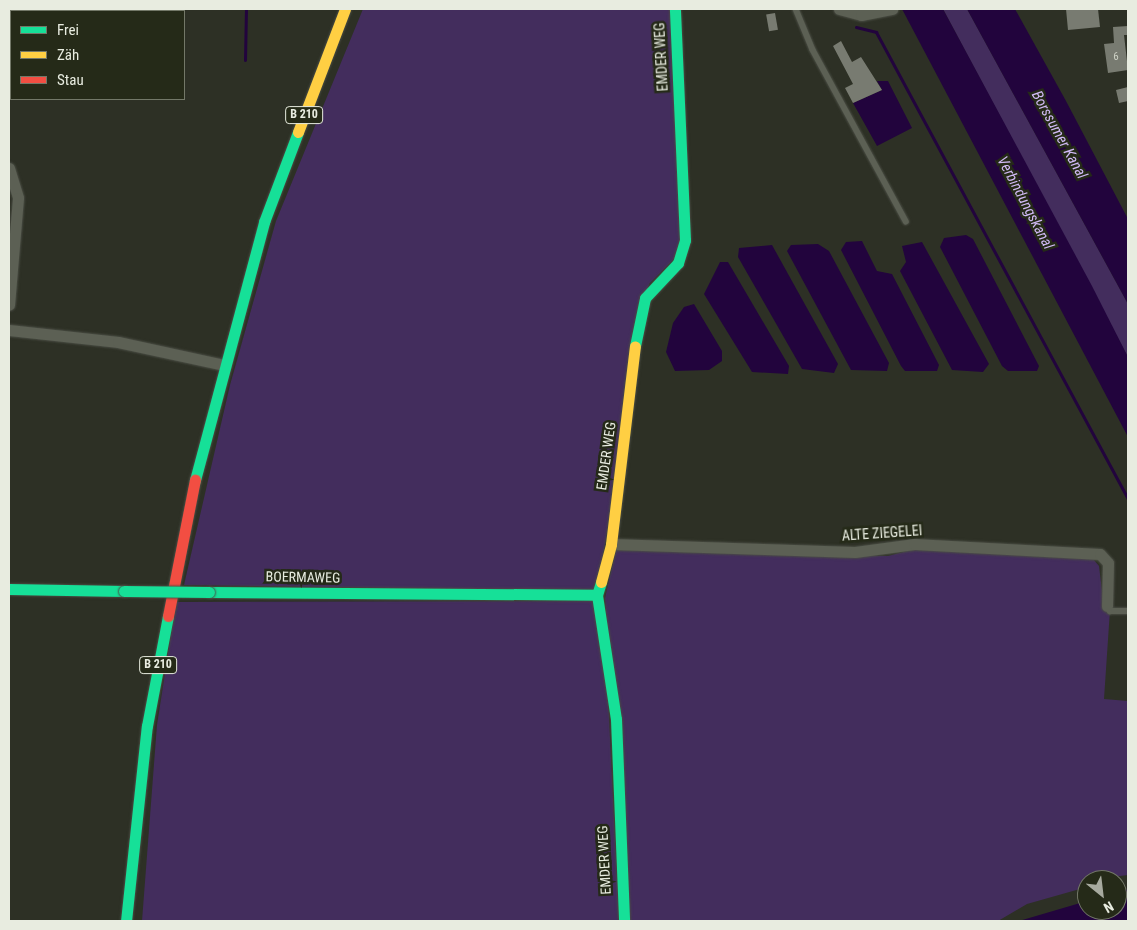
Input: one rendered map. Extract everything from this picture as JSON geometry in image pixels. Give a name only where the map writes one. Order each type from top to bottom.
[{"type":"street","name":"B 210","points":[[126,921],[148,726],[176,559],[224,365],[264,222],[345,9]]},
{"type":"street","name":"EMDER WEG","points":[[624,921],[616,719],[597,595],[611,544],[637,325],[645,298],[678,263],[686,240],[675,9]]},
{"type":"street","points":[[839,9],[861,15],[890,9]]},
{"type":"street","points":[[9,168],[18,198],[9,304]]},
{"type":"street","points":[[9,330],[118,342],[224,365]]},
{"type":"street","name":"ALTE ZIEGELEI","points":[[611,544],[855,552],[914,544],[1100,554],[1108,563],[1107,606]]},
{"type":"street","name":"BOERMAWEG","points":[[9,589],[597,595]]},
{"type":"lane","points":[[796,9],[813,50],[906,221]]},
{"type":"lane","points":[[1107,606],[1110,611],[1128,611]]},
{"type":"shaded area","points":[[363,9],[671,9],[682,238],[676,257],[649,284],[597,591],[184,585],[230,385],[276,221]]},
{"type":"shaded area","points":[[943,9],[967,9],[1128,304],[1128,357]]},
{"type":"shaded area","points":[[915,549],[1093,559],[1099,566],[1104,607],[1110,610],[1104,699],[1128,701],[1128,875],[1127,870],[1077,870],[1077,890],[1027,904],[998,921],[628,921],[605,598],[616,550],[888,556]]},
{"type":"shaded area","points":[[593,601],[607,677],[619,921],[142,921],[157,725],[176,602]]},
{"type":"water","name":"Verbindungskanal","points":[[902,9],[943,9],[1092,286],[1128,357],[1128,437]]},
{"type":"water","name":"Borssumer Kanal","points":[[967,9],[1015,9],[1066,101],[1128,219],[1128,304]]},
{"type":"water","points":[[877,81],[888,81],[912,128],[877,146],[853,103],[882,90]]},
{"type":"water","points":[[966,235],[973,239],[1039,366],[1037,371],[1008,371],[1002,366],[940,247],[944,238]]},
{"type":"water","points":[[862,241],[877,271],[892,274],[939,365],[937,371],[905,371],[901,366],[841,250],[846,242]]},
{"type":"water","points":[[922,242],[989,364],[983,372],[952,370],[900,271],[906,262],[902,246]]},
{"type":"water","points":[[818,244],[829,251],[889,363],[887,371],[851,370],[787,251],[791,245]]},
{"type":"water","points":[[772,245],[838,364],[834,373],[802,369],[738,257],[739,248]]},
{"type":"water","points":[[720,262],[728,262],[789,366],[788,374],[752,372],[704,294]]},
{"type":"water","points":[[694,304],[722,351],[722,361],[709,370],[675,371],[666,352],[673,323],[684,307]]},
{"type":"water","points":[[1127,889],[1128,921],[1019,921],[1077,904],[1077,920],[1127,920]]},
{"type":"building","points":[[1066,9],[1098,9],[1100,27],[1068,30]]},
{"type":"building","points":[[775,13],[778,30],[769,31],[766,15]]},
{"type":"building","points":[[1128,26],[1128,35],[1124,35],[1128,70],[1108,73],[1104,44],[1114,43],[1113,27]]},
{"type":"building","points":[[841,41],[852,62],[861,57],[882,90],[853,103],[845,88],[853,84],[833,46]]},
{"type":"building","points":[[1128,87],[1128,101],[1119,103],[1116,90]]},
{"type":"waterway","points":[[245,60],[246,9]]},
{"type":"waterway","points":[[856,27],[876,32],[1128,499]]},
{"type":"traffic: fast","points":[[635,346],[645,298],[678,263],[685,240],[675,9]]},
{"type":"traffic: fast","points":[[195,480],[264,222],[298,132]]},
{"type":"traffic: fast","points":[[601,582],[597,595],[616,719],[624,921]]},
{"type":"traffic: fast","points":[[9,589],[124,591]]},
{"type":"traffic: fast","points":[[124,591],[209,592]]},
{"type":"traffic: fast","points":[[209,592],[597,595]]},
{"type":"traffic: fast","points":[[126,921],[147,726],[168,616]]},
{"type":"traffic: slow","points":[[298,132],[345,9]]},
{"type":"traffic: slow","points":[[601,582],[611,544],[635,346]]},
{"type":"traffic: jam","points":[[168,616],[195,480]]}]
